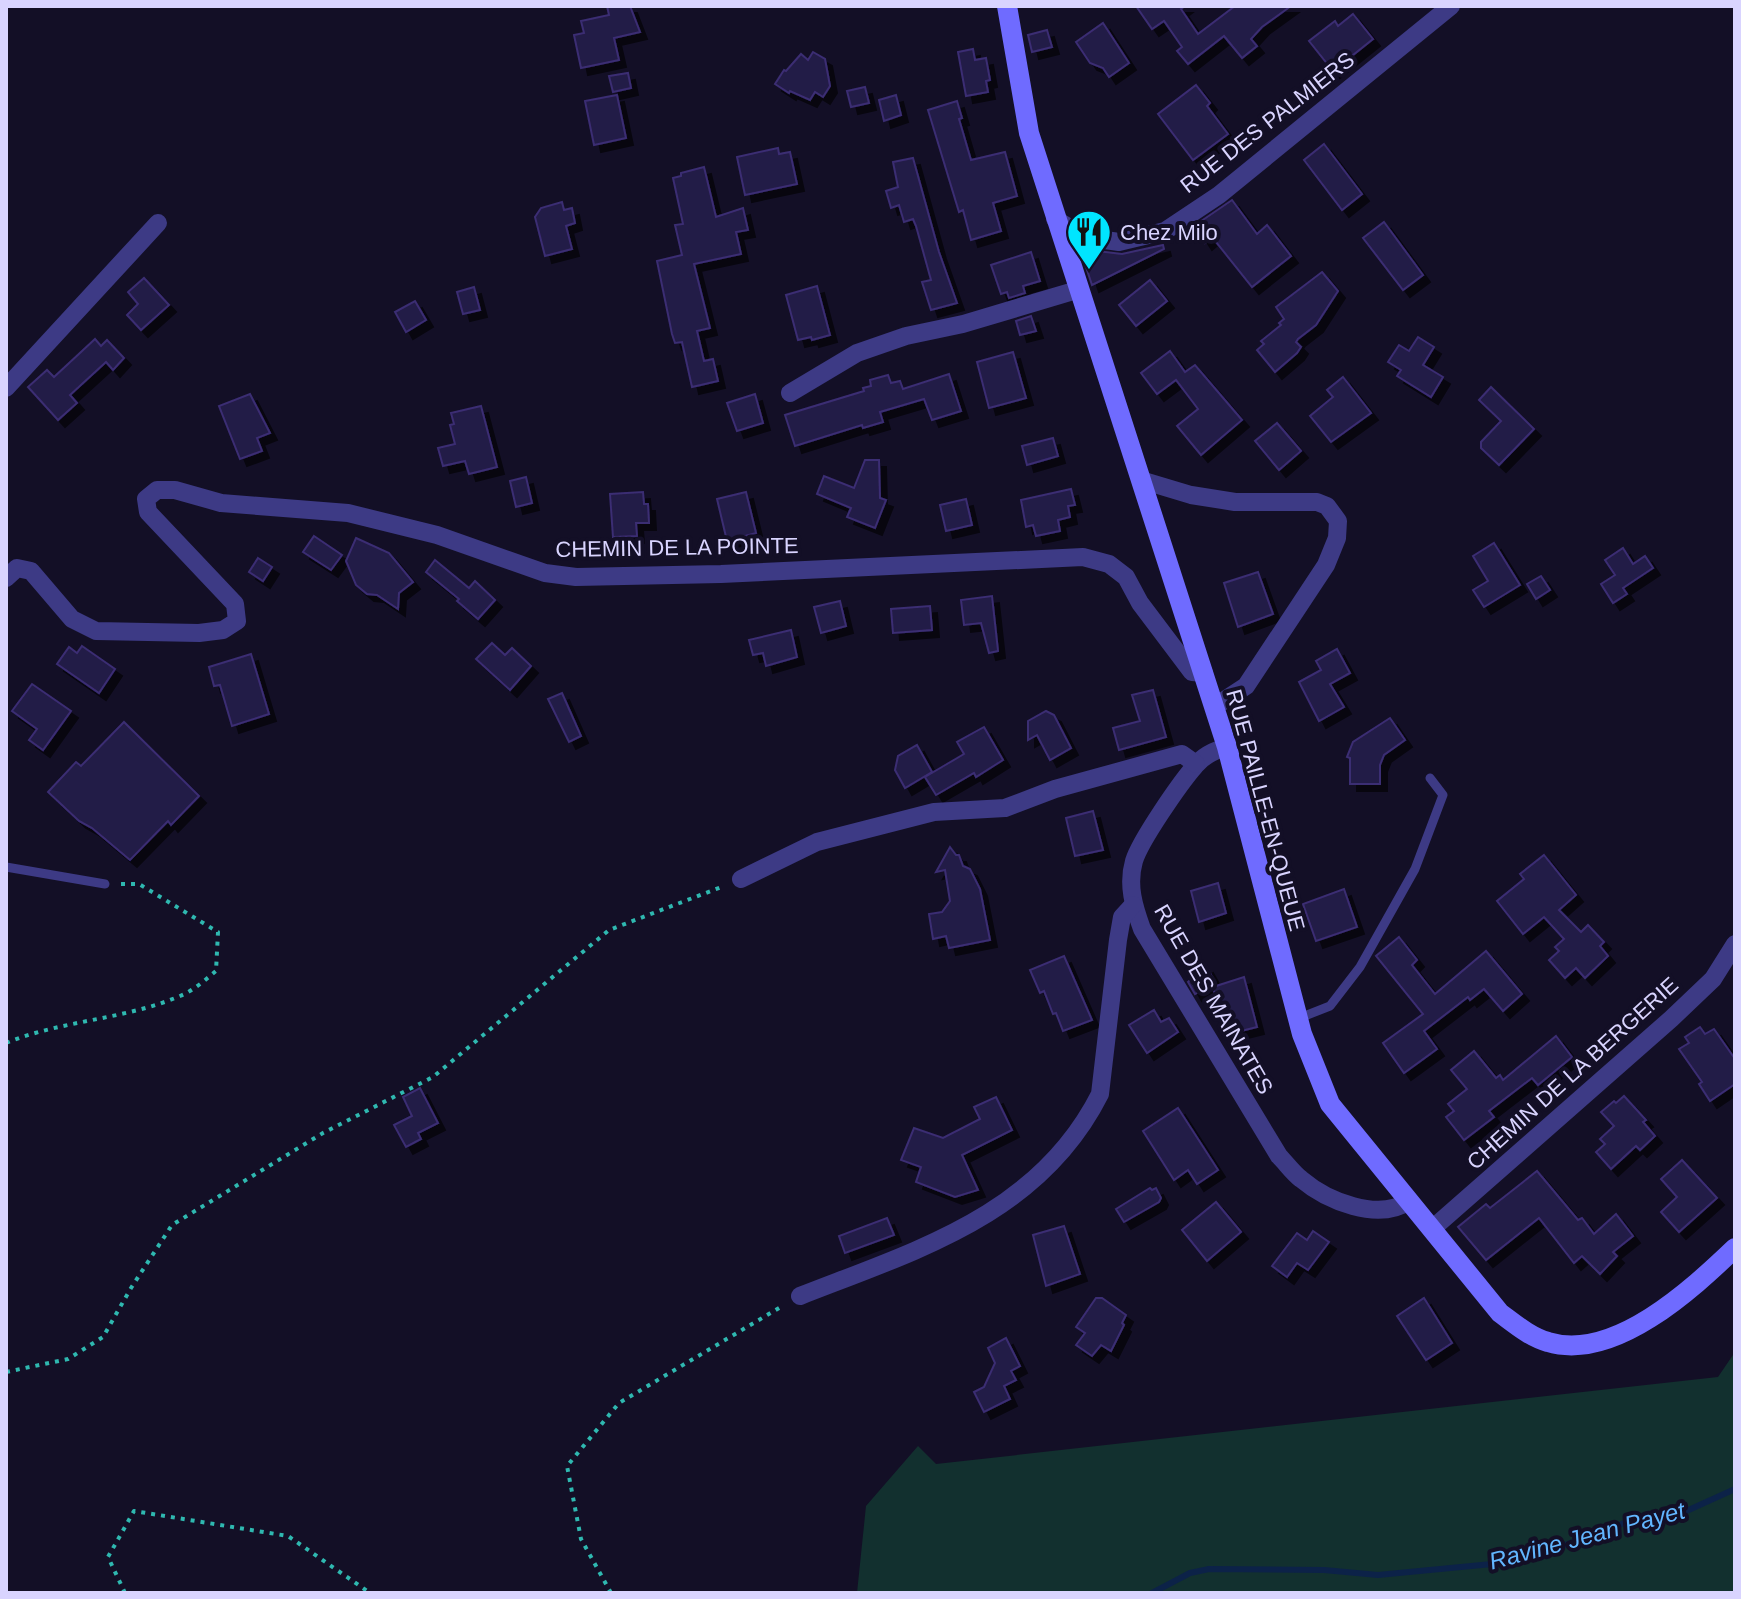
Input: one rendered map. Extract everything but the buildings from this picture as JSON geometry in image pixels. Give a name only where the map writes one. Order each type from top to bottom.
[{"type":"main road","name":"RUE PAILLE-EN-QUEUE","points":[[1007,6],[1029,133],[1077,290],[1227,747],[1297,1019],[1330,1104],[1500,1313],[1524,1331],[1549,1343],[1581,1345],[1614,1336],[1646,1321],[1686,1294],[1735,1248]]},
{"type":"street","name":"RUE DES PALMIERS","points":[[1055,219],[1084,237],[1119,242],[1165,231],[1219,195],[1451,6]]},
{"type":"street","points":[[6,388],[158,223]]},
{"type":"street","points":[[790,393],[857,353],[906,336],[963,324],[1077,290]]},
{"type":"street","points":[[1141,480],[1191,495],[1235,502],[1317,502],[1327,506],[1338,521],[1337,538],[1326,565],[1246,686],[1214,707]]},
{"type":"street","name":"CHEMIN DE LA POINTE","points":[[6,578],[17,568],[31,571],[72,619],[96,631],[199,633],[223,630],[237,621],[235,604],[148,512],[146,499],[157,490],[175,490],[221,503],[348,513],[437,535],[545,573],[576,577],[1083,557],[1109,564],[1126,577],[1140,603],[1192,672],[1204,673]]},
{"type":"street","name":"RUE DES MAINATES","points":[[1227,747],[1215,750],[1196,764],[1144,839],[1134,861],[1131,885],[1133,905],[1142,929],[1279,1156],[1301,1179],[1330,1198],[1377,1211],[1399,1207],[1409,1201]]},
{"type":"street","points":[[741,879],[817,842],[934,812],[1005,808],[1055,789],[1182,754],[1196,764]]},
{"type":"street","points":[[800,1296],[889,1261],[983,1218],[1022,1193],[1061,1154],[1090,1114],[1100,1094],[1122,917],[1133,905]]},
{"type":"street","name":"CHEMIN DE LA BERGERIE","points":[[1432,1229],[1671,1019],[1713,979],[1735,944]]},
{"type":"lane","points":[[1297,1019],[1330,1006],[1360,967],[1415,869],[1443,795],[1430,778]]},
{"type":"lane","points":[[6,867],[105,884]]},
{"type":"path","points":[[6,1372],[68,1359],[103,1337],[172,1225],[323,1133],[433,1077],[609,930],[741,879]]},
{"type":"path","points":[[6,1043],[29,1034],[127,1013],[183,995],[216,971],[218,932],[139,884],[105,884]]},
{"type":"path","points":[[611,1593],[581,1539],[567,1466],[619,1403],[800,1296]]},
{"type":"path","points":[[125,1593],[108,1557],[134,1511],[288,1536],[370,1593]]},
{"type":"green space","points":[[1735,1352],[1735,1593],[857,1593],[866,1506],[918,1446],[936,1464],[1718,1377]]},
{"type":"waterway","name":"Ravine Jean Payet","points":[[1152,1593],[1190,1573],[1209,1569],[1324,1570],[1378,1575],[1492,1564],[1557,1548],[1624,1523],[1682,1513],[1735,1489]]},
{"type":"place","name":"Chez Milo","points":[[1089,271]]}]
